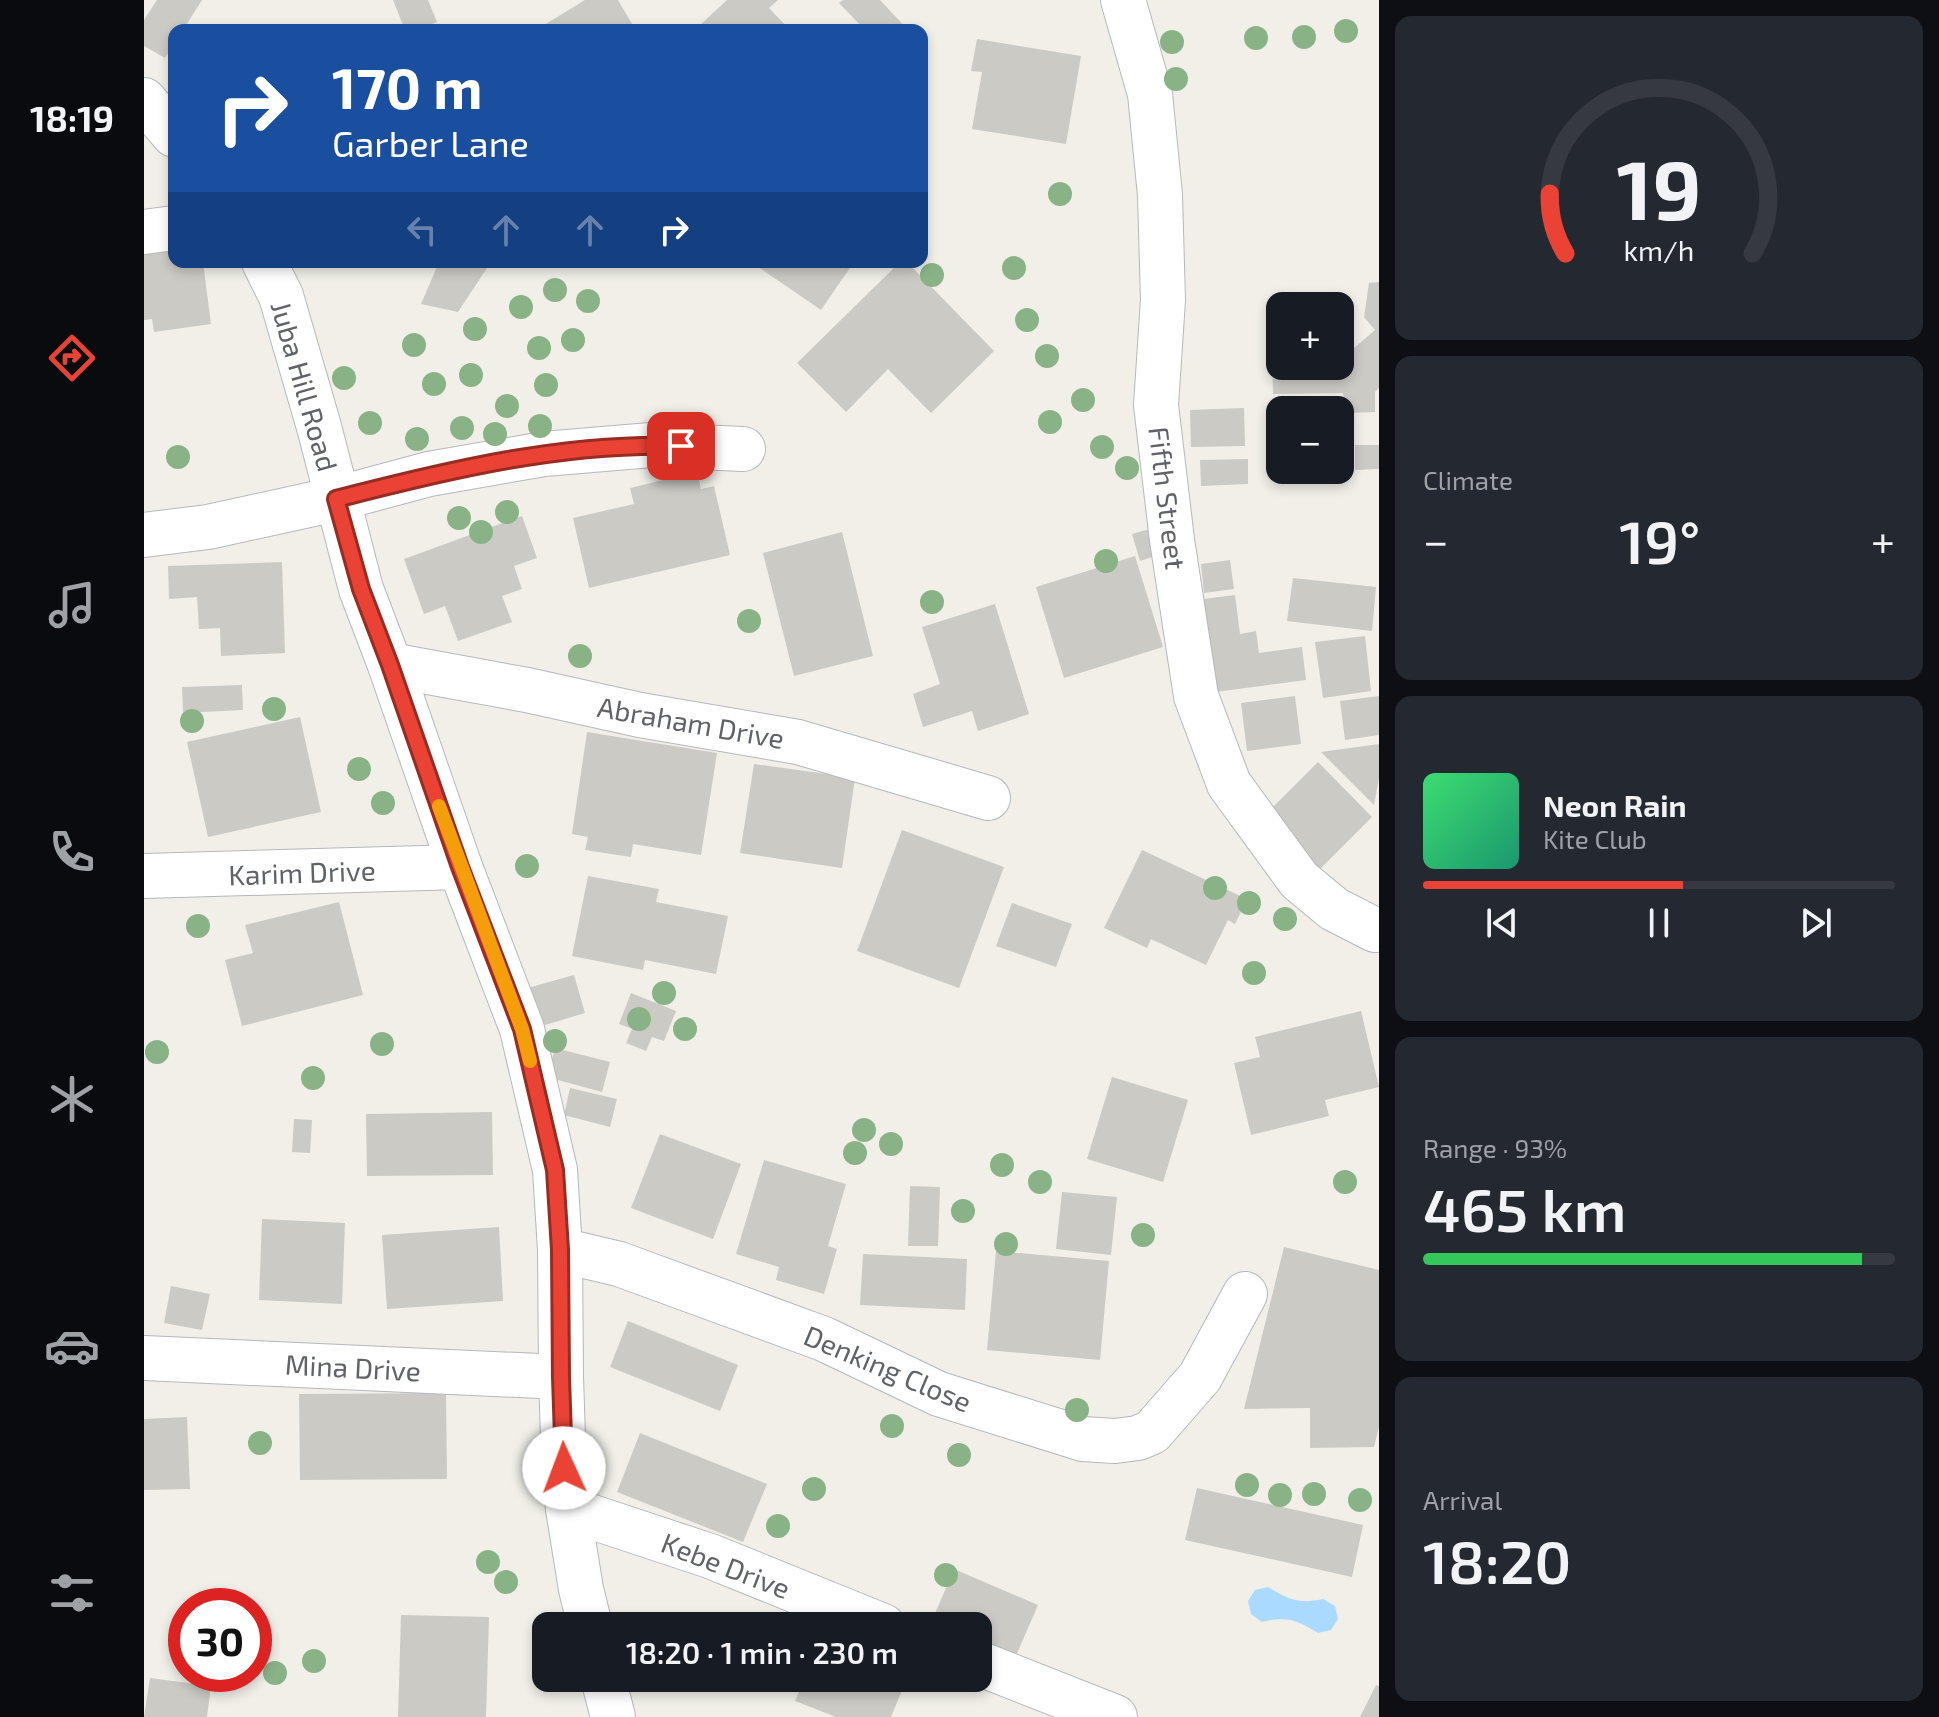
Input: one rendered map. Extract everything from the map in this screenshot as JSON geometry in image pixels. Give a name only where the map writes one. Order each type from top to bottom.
[{"type":"street","name":"Fifth Street","points":[[1123,0],[1150,94],[1160,195],[1163,300],[1156,405],[1172,540],[1196,696],[1229,784],[1299,880],[1334,909],[1375,930]]},
{"type":"street","points":[[144,100],[168,128]]},
{"type":"street","points":[[144,232],[168,229]]},
{"type":"street","name":"Juba Hill Road","points":[[267,268],[281,296],[361,589],[460,867],[522,1029],[555,1170],[568,1509],[587,1612]]},
{"type":"street","points":[[144,535],[208,527],[336,499],[429,474],[544,454],[651,445],[743,449]]},
{"type":"street","name":"Abraham Drive","points":[[390,665],[640,715],[798,742],[988,798]]},
{"type":"street","name":"Karim Drive","points":[[144,876],[460,867]]},
{"type":"street","name":"Denking Close","points":[[560,1250],[619,1264],[824,1339],[939,1394],[1083,1439],[1115,1441],[1138,1438],[1152,1432],[1200,1377],[1245,1294]]},
{"type":"street","name":"Mina Drive","points":[[144,1358],[561,1377]]},
{"type":"street","name":"Kebe Drive","points":[[568,1509],[710,1556],[848,1612]]},
{"type":"street","points":[[992,1669],[1115,1717]]},
{"type":"street","points":[[607,1692],[613,1717]]},
{"type":"water","points":[[1268,1587],[1294,1600],[1323,1599],[1335,1606],[1338,1619],[1331,1630],[1318,1633],[1292,1620],[1262,1622],[1251,1614],[1248,1601],[1255,1590]]},
{"type":"building","points":[[157,0],[202,0],[187,24],[168,24],[168,53],[165,58],[144,46],[144,20]]},
{"type":"building","points":[[393,0],[428,0],[437,22],[403,24]]},
{"type":"building","points":[[585,0],[618,0],[632,24],[546,24]]},
{"type":"building","points":[[727,0],[778,0],[769,8],[784,24],[701,24]]},
{"type":"building","points":[[843,0],[880,0],[902,24],[859,24],[839,3]]},
{"type":"building","points":[[977,39],[1081,56],[1066,144],[972,129],[982,72],[971,71]]},
{"type":"building","points":[[168,249],[168,268],[204,268],[211,324],[154,332],[152,319],[144,320],[144,252]]},
{"type":"building","points":[[436,268],[487,268],[458,312],[421,304]]},
{"type":"building","points":[[760,268],[850,268],[821,310]]},
{"type":"building","points":[[894,268],[913,268],[994,351],[931,413],[888,369],[846,412],[797,363]]},
{"type":"building","points":[[1379,282],[1379,388],[1375,392],[1375,412],[1354,413],[1354,396],[1343,396],[1343,393],[1273,394],[1273,380],[1354,380],[1354,348],[1375,330],[1364,317],[1369,283]]},
{"type":"building","points":[[1244,408],[1245,446],[1191,447],[1190,410]]},
{"type":"building","points":[[1355,445],[1379,445],[1379,469],[1355,470]]},
{"type":"building","points":[[1248,459],[1248,484],[1201,486],[1200,460]]},
{"type":"building","points":[[697,472],[701,489],[714,486],[730,555],[589,588],[573,518],[634,504],[630,488]]},
{"type":"building","points":[[522,516],[537,558],[514,566],[522,589],[502,596],[512,622],[458,641],[445,606],[424,614],[404,559]]},
{"type":"building","points":[[1150,529],[1158,555],[1140,561],[1132,534]]},
{"type":"building","points":[[842,532],[873,656],[794,676],[763,553]]},
{"type":"building","points":[[1135,556],[1163,647],[1064,678],[1036,587]]},
{"type":"building","points":[[1230,560],[1234,589],[1204,593],[1201,564]]},
{"type":"building","points":[[282,562],[285,653],[221,656],[220,628],[199,629],[197,597],[169,599],[168,566]]},
{"type":"building","points":[[1293,578],[1376,587],[1372,631],[1287,621]]},
{"type":"building","points":[[1235,595],[1240,634],[1256,631],[1259,653],[1302,647],[1306,680],[1208,693],[1195,600]]},
{"type":"building","points":[[995,604],[1029,714],[978,731],[972,711],[923,727],[913,694],[940,684],[922,627]]},
{"type":"building","points":[[1365,636],[1371,691],[1323,698],[1315,642]]},
{"type":"building","points":[[242,685],[243,710],[183,713],[182,687]]},
{"type":"building","points":[[1295,696],[1301,744],[1247,751],[1241,703]]},
{"type":"building","points":[[1379,696],[1379,735],[1345,740],[1340,701]]},
{"type":"building","points":[[300,717],[321,812],[208,837],[187,742]]},
{"type":"building","points":[[587,732],[717,753],[701,855],[633,844],[631,857],[585,850],[588,837],[572,834]]},
{"type":"building","points":[[1379,744],[1379,778],[1374,805],[1321,752]]},
{"type":"building","points":[[1318,762],[1372,817],[1317,872],[1262,818]]},
{"type":"building","points":[[754,764],[855,778],[842,868],[740,853]]},
{"type":"building","points":[[902,830],[1004,867],[959,988],[857,951]]},
{"type":"building","points":[[1142,850],[1247,899],[1235,924],[1228,920],[1206,965],[1151,939],[1147,948],[1104,928]]},
{"type":"building","points":[[588,876],[659,889],[656,902],[728,916],[716,974],[645,960],[643,970],[572,956]]},
{"type":"building","points":[[339,902],[363,995],[242,1026],[225,960],[253,953],[245,925]]},
{"type":"building","points":[[1012,903],[1072,924],[1056,967],[996,946]]},
{"type":"building","points":[[574,975],[585,1013],[535,1028],[524,989]]},
{"type":"building","points":[[631,993],[676,1011],[664,1041],[652,1037],[646,1051],[626,1043],[632,1029],[619,1024]]},
{"type":"building","points":[[1361,1011],[1379,1087],[1325,1100],[1329,1116],[1251,1135],[1234,1063],[1260,1057],[1255,1037]]},
{"type":"building","points":[[555,1048],[610,1062],[602,1092],[547,1077]]},
{"type":"building","points":[[1112,1077],[1188,1100],[1163,1182],[1087,1159]]},
{"type":"building","points":[[570,1088],[617,1099],[610,1127],[564,1115]]},
{"type":"building","points":[[492,1112],[493,1175],[367,1176],[366,1114]]},
{"type":"building","points":[[294,1119],[312,1120],[310,1153],[292,1152]]},
{"type":"building","points":[[660,1134],[741,1164],[713,1239],[631,1208]]},
{"type":"building","points":[[764,1160],[846,1184],[828,1246],[837,1249],[824,1294],[776,1280],[779,1267],[736,1254]]},
{"type":"building","points":[[910,1186],[940,1187],[938,1246],[908,1246]]},
{"type":"building","points":[[1062,1192],[1117,1197],[1111,1255],[1056,1249]]},
{"type":"building","points":[[262,1219],[345,1223],[342,1304],[259,1300]]},
{"type":"building","points":[[499,1227],[503,1301],[387,1309],[382,1235]]},
{"type":"building","points":[[1284,1247],[1379,1270],[1379,1427],[1374,1447],[1310,1448],[1310,1408],[1244,1409]]},
{"type":"building","points":[[996,1251],[1109,1261],[1100,1360],[987,1350]]},
{"type":"building","points":[[863,1254],[967,1259],[965,1310],[860,1305]]},
{"type":"building","points":[[171,1286],[210,1294],[202,1330],[164,1323]]},
{"type":"building","points":[[628,1321],[738,1365],[720,1411],[610,1367]]},
{"type":"building","points":[[446,1393],[447,1479],[300,1480],[299,1394]]},
{"type":"building","points":[[187,1417],[190,1489],[144,1490],[144,1419]]},
{"type":"building","points":[[640,1433],[767,1484],[743,1542],[617,1492]]},
{"type":"building","points":[[1197,1488],[1363,1525],[1352,1577],[1185,1540]]},
{"type":"building","points":[[954,1569],[1038,1605],[1015,1658],[992,1649],[992,1612],[936,1612]]},
{"type":"building","points":[[401,1615],[489,1617],[486,1717],[398,1717]]},
{"type":"building","points":[[150,1678],[168,1680],[168,1692],[210,1692],[207,1717],[144,1717]]},
{"type":"building","points":[[1376,1685],[1379,1686],[1379,1717],[1360,1717]]},
{"type":"building","points":[[799,1692],[901,1692],[891,1717],[836,1717],[795,1701]]},
{"type":"slow traffic","points":[[439,806],[522,1029],[530,1061]]},
{"type":"route","points":[[564,1468],[562,1313],[555,1170],[522,1029],[460,867],[361,589],[336,499],[429,474],[544,454],[651,445],[681,446]]}]
